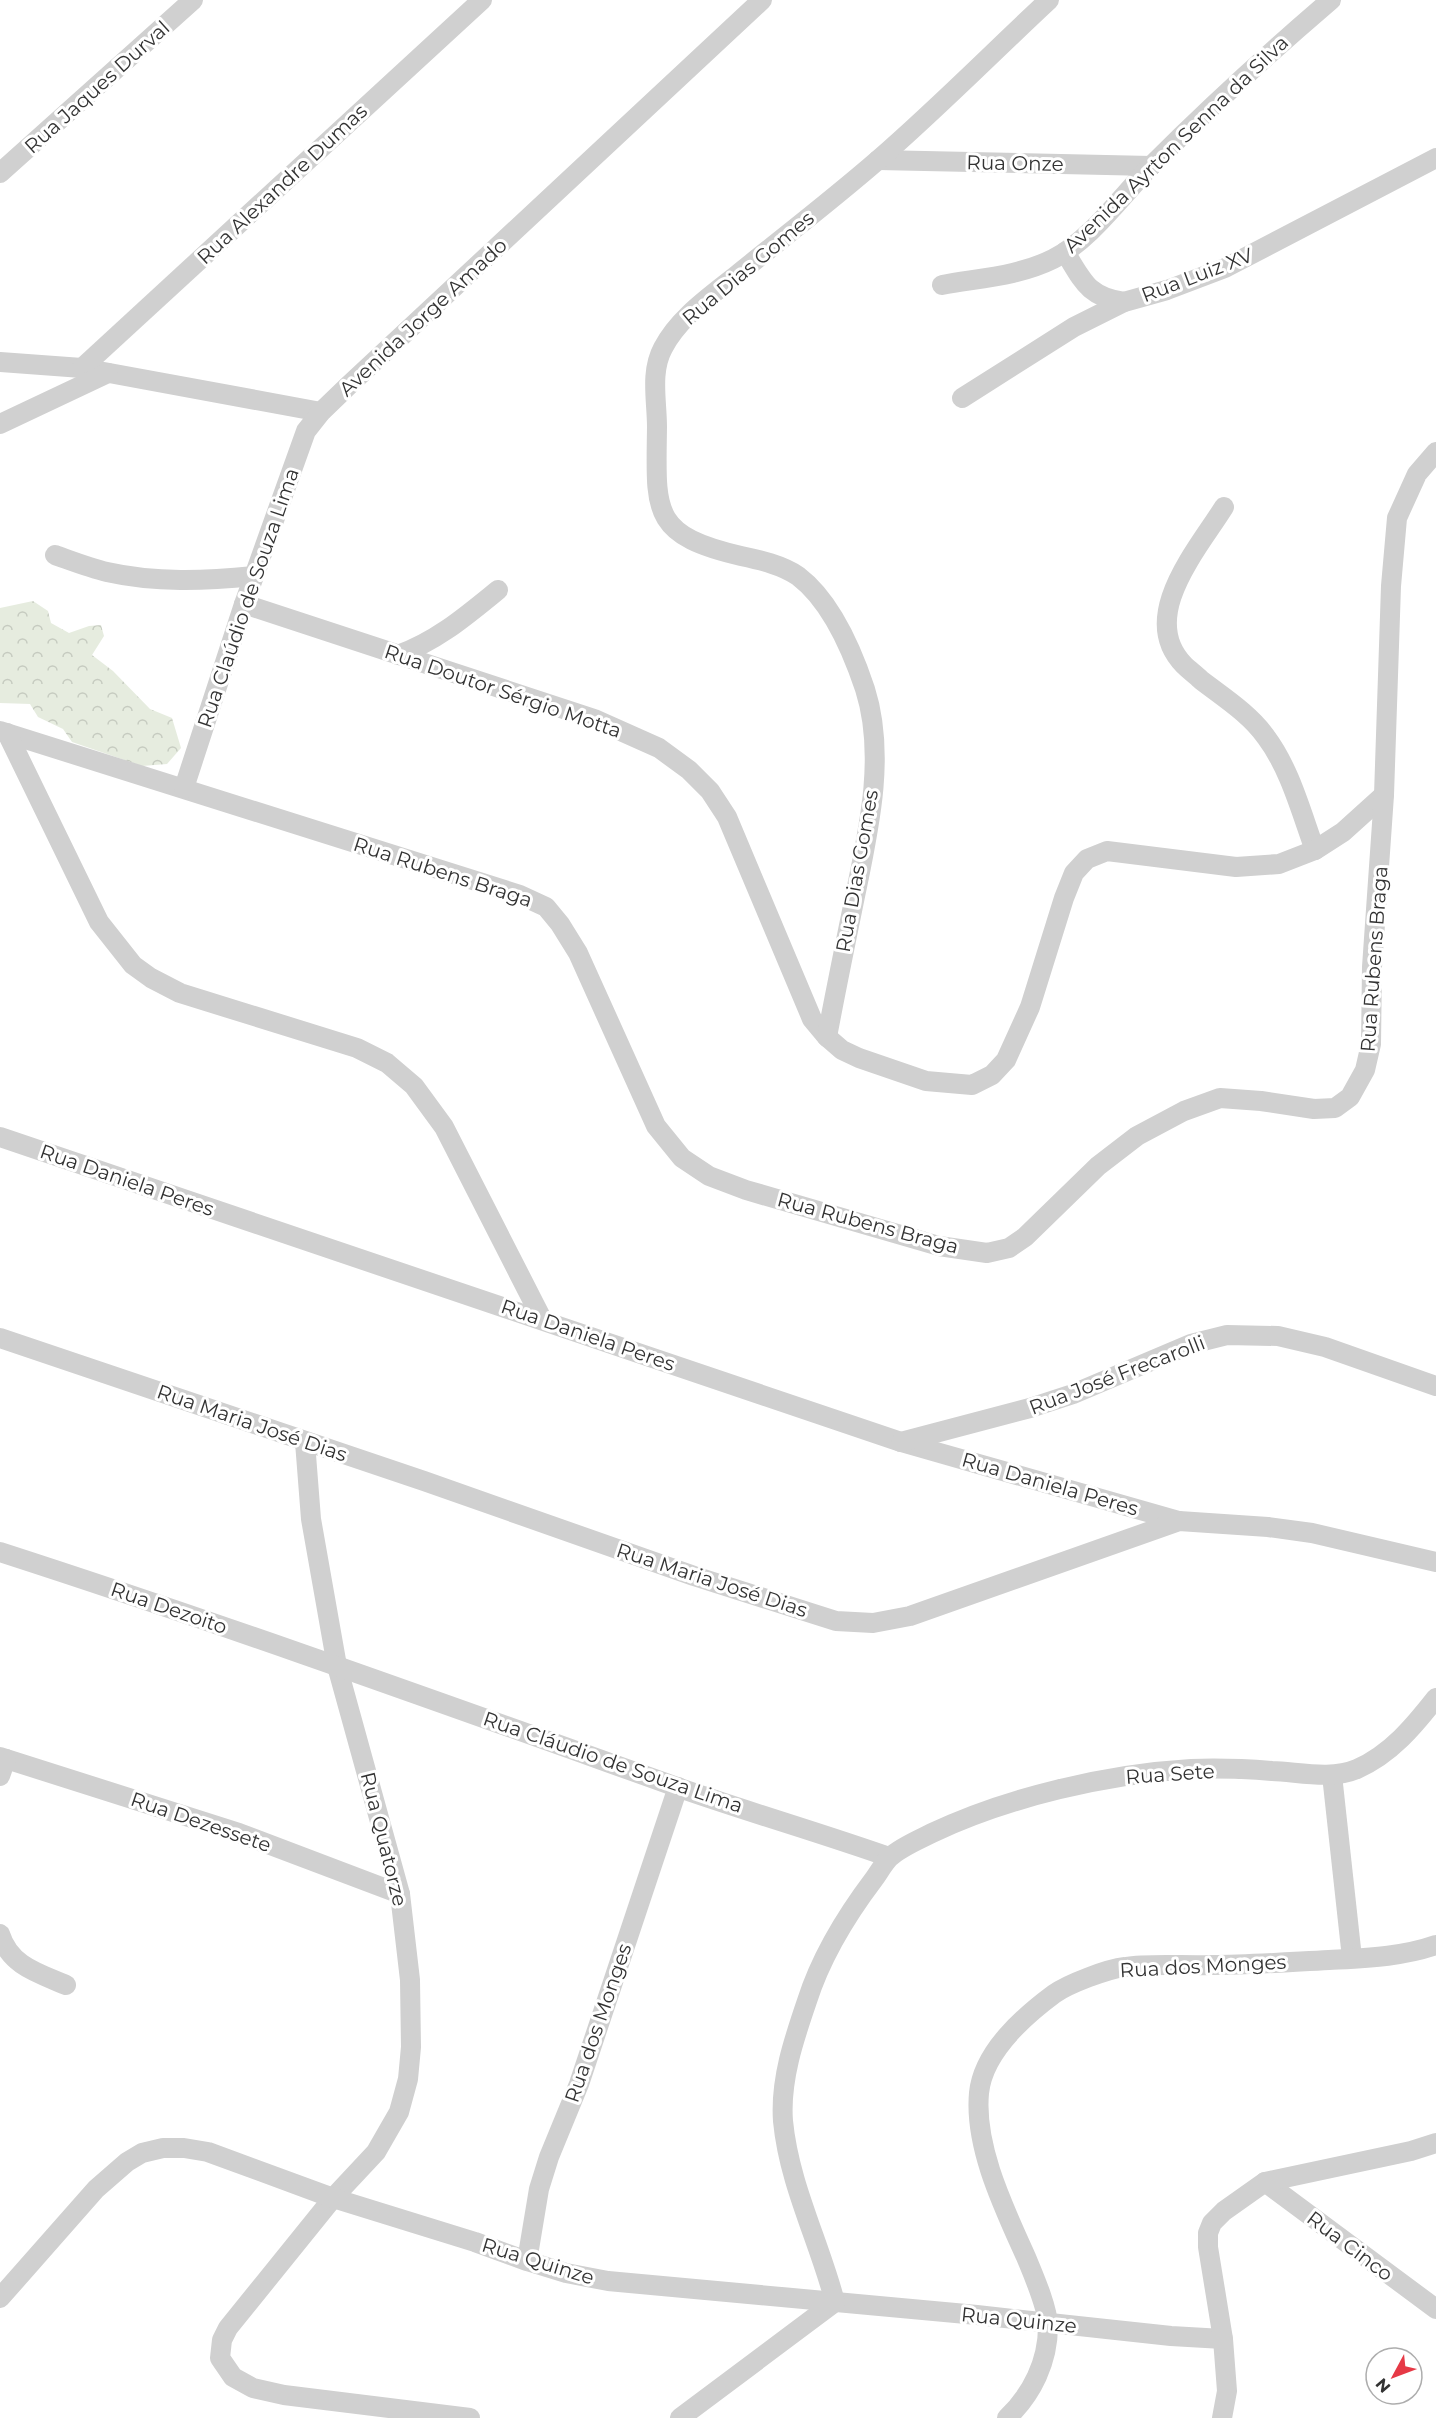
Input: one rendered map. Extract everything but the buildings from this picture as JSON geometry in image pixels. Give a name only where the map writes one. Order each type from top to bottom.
[{"type":"street","name":"Rua Jaques Durval","points":[[0,173],[193,0]]},
{"type":"street","name":"Rua Alexandre Dumas","points":[[82,369],[482,0]]},
{"type":"street","name":"Avenida Jorge Amado","points":[[321,412],[762,0]]},
{"type":"street","name":"Rua Dias Gomes","points":[[827,1037],[867,839],[873,778],[874,724],[865,687],[836,620],[815,591],[795,574],[762,561],[708,548],[684,536],[667,521],[657,499],[655,374],[662,349],[680,324],[708,298],[878,160],[1049,0]]},
{"type":"street","name":"Avenida Ayrton Senna da Silva","points":[[942,285],[1026,270],[1065,252],[1090,230],[1151,166],[1250,70],[1331,0]]},
{"type":"street","name":"Rua Luiz XV","points":[[962,398],[1074,327],[1124,302],[1167,290],[1225,268],[1436,158]]},
{"type":"street","name":"Rua Onze","points":[[878,160],[1151,166]]},
{"type":"street","points":[[1065,252],[1092,291],[1105,299],[1124,302]]},
{"type":"street","points":[[0,362],[108,373],[321,412]]},
{"type":"street","points":[[0,424],[108,373]]},
{"type":"street","name":"Rua Claúdio de Souza Lima","points":[[184,788],[244,604],[306,431],[321,412]]},
{"type":"street","name":"Rua Rubens Braga","points":[[4,732],[520,895],[546,907],[578,953],[656,1126],[682,1158],[709,1176],[746,1190],[939,1246],[987,1253],[1009,1248],[1025,1237],[1098,1166],[1137,1136],[1184,1111],[1220,1098],[1314,1109],[1335,1108],[1350,1096],[1365,1070],[1371,1044],[1372,967],[1384,795],[1391,586],[1397,518],[1417,474],[1436,452]]},
{"type":"street","points":[[1224,507],[1174,586],[1166,614],[1170,642],[1183,664],[1248,717],[1266,736],[1283,766],[1315,850]]},
{"type":"street","points":[[55,555],[106,572],[157,580],[206,581],[254,576]]},
{"type":"street","points":[[398,655],[420,647],[441,635],[498,590]]},
{"type":"street","name":"Rua Doutor Sérgio Motta","points":[[244,604],[594,719],[659,748],[689,770],[710,791],[727,817],[812,1019],[842,1050],[926,1081],[972,1085],[993,1075],[1006,1060],[1030,1007],[1074,873],[1087,859],[1107,851],[1236,867],[1279,864],[1315,850],[1343,832],[1384,795]]},
{"type":"street","points":[[4,732],[99,922],[133,965],[180,993],[357,1048],[387,1063],[414,1086],[444,1127],[542,1319]]},
{"type":"street","name":"Rua Daniela Peres","points":[[0,1137],[901,1442],[1179,1521]]},
{"type":"street","name":"Rua José Frecarolli","points":[[901,1442],[1030,1408],[1073,1394],[1191,1344],[1227,1335],[1278,1336],[1325,1347],[1431,1382]]},
{"type":"street","name":"Rua Maria José Dias","points":[[0,1338],[694,1576],[836,1621],[873,1623],[910,1616],[1179,1521],[1268,1527],[1312,1533],[1436,1562]]},
{"type":"street","name":"Rua Quatorze","points":[[304,1442],[313,1531],[337,1666],[400,1894],[410,1980],[411,2047],[408,2079],[399,2112],[385,2139],[376,2152],[333,2198],[228,2328],[222,2340],[220,2358],[232,2377],[253,2388],[284,2395],[470,2418]]},
{"type":"street","name":"Rua Dezoito","points":[[0,1552],[216,1623],[337,1666]]},
{"type":"street","name":"Rua Cláudio de Souza Lima","points":[[337,1666],[678,1787],[814,1830],[889,1857]]},
{"type":"street","name":"Rua Sete","points":[[889,1857],[916,1840],[966,1816],[1099,1780],[1192,1769],[1268,1770],[1332,1775],[1355,1770],[1380,1756],[1409,1731],[1436,1698]]},
{"type":"street","name":"Rua Dezessete","points":[[2,1764],[239,1833],[400,1894]]},
{"type":"street","points":[[1332,1775],[1352,1958]]},
{"type":"street","name":"Rua dos Monges","points":[[527,2261],[539,2189],[549,2157],[579,2084],[678,1787]]},
{"type":"street","points":[[680,2418],[835,2302],[826,2267],[789,2165],[783,2118],[787,2067],[811,1989],[828,1952],[855,1904],[889,1857]]},
{"type":"street","points":[[0,1934],[2,1941],[22,1966],[66,1985]]},
{"type":"street","name":"Rua dos Monges","points":[[1007,2418],[1025,2400],[1034,2385],[1044,2357],[1048,2324],[1035,2278],[984,2153],[980,2118],[979,2091],[986,2071],[999,2047],[1019,2022],[1064,1986],[1125,1967],[1243,1965],[1352,1958],[1416,1952],[1436,1945]]},
{"type":"street","points":[[1222,2418],[1227,2391],[1223,2339],[1208,2233],[1212,2223],[1224,2211],[1264,2182],[1411,2151],[1436,2143]]},
{"type":"street","name":"Rua Quinze","points":[[0,2298],[96,2189],[127,2162],[142,2153],[163,2148],[184,2148],[208,2152],[333,2198],[475,2242],[527,2261],[566,2273],[608,2281],[977,2315],[1171,2336],[1223,2339]]},
{"type":"street","name":"Rua Cinco","points":[[1264,2182],[1436,2309]]},
{"type":"green space","points":[[33,601],[48,611],[51,623],[69,633],[89,626],[101,625],[104,636],[92,655],[113,671],[150,709],[172,718],[181,748],[167,764],[142,766],[72,742],[63,729],[38,717],[30,704],[0,703],[0,608]]}]
